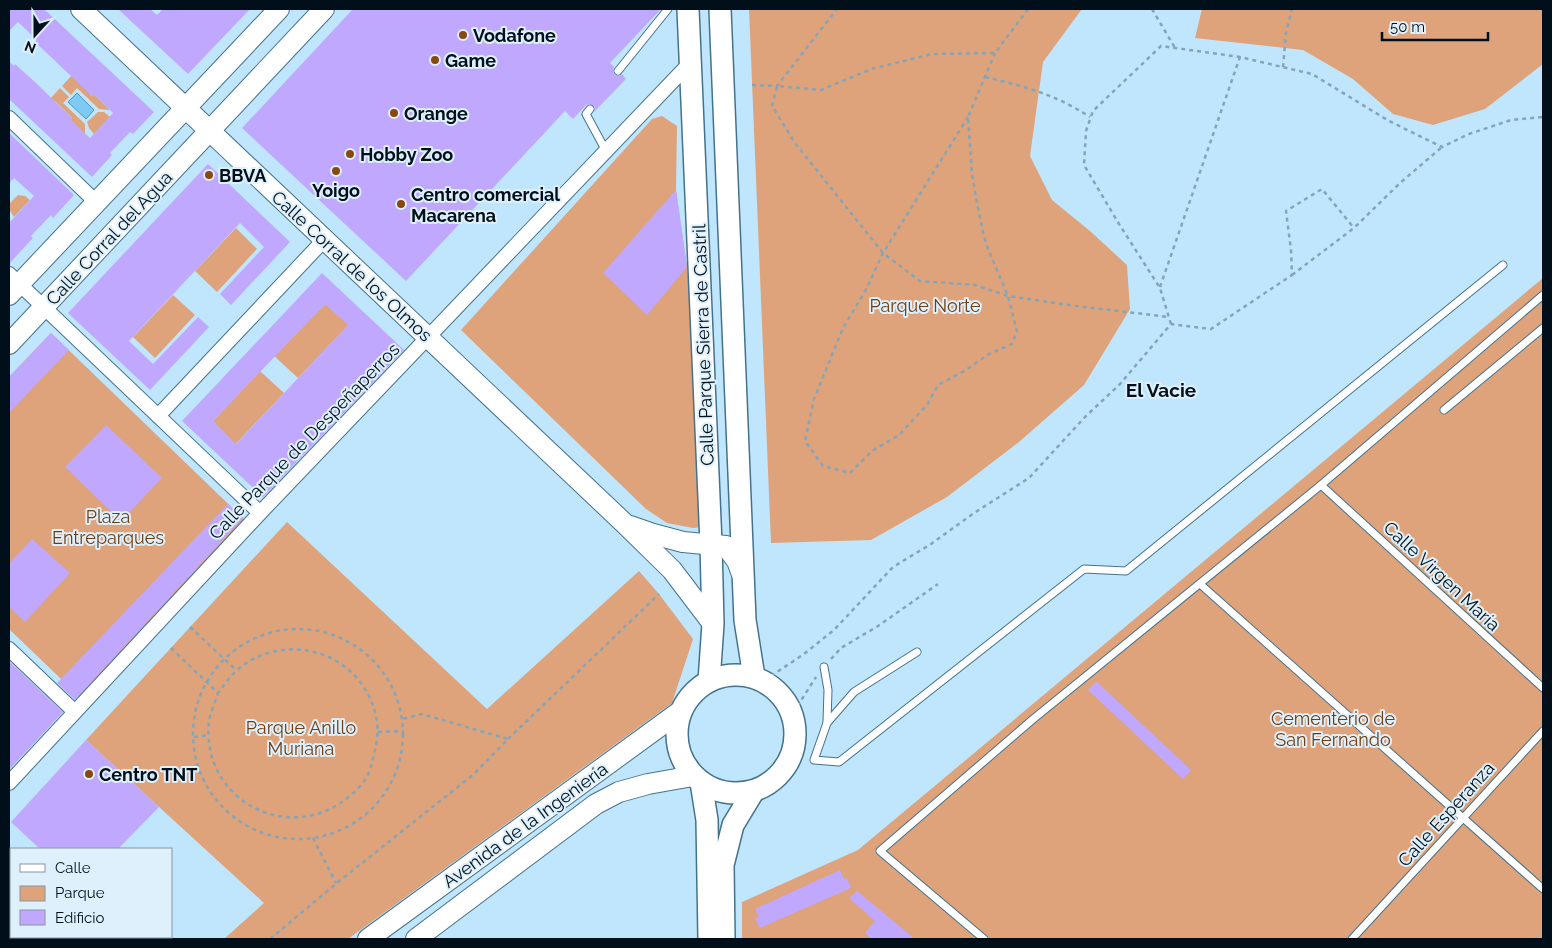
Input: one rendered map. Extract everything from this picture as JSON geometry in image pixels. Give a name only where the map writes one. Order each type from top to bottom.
[{"type":"main road","name":"Calle Parque Sierra de Castril","points":[[688,9],[711,544],[712,624],[709,681]]},
{"type":"main road","name":"Calle Parque Sierra de Castril","points":[[720,9],[745,620],[758,679]]},
{"type":"main road","points":[[709,939],[707,820],[697,779],[681,756],[677,733],[682,710],[693,693],[709,681],[731,675],[758,679],[782,696],[793,713],[795,746],[781,775],[754,792],[733,825],[723,865],[724,939]]},
{"type":"main road","points":[[697,779],[726,793],[754,792]]},
{"type":"street","name":"Calle Corral de los Olmos","points":[[81,9],[624,523],[672,570],[712,624]]},
{"type":"street","name":"Calle Corral del Agua","points":[[12,284],[96,202],[279,9]]},
{"type":"street","name":"Calle Corral del Agua","points":[[9,344],[324,9]]},
{"type":"street","name":"Calle Parque de Despeñaperros","points":[[9,783],[260,513],[691,62]]},
{"type":"street","points":[[9,118],[96,202]]},
{"type":"street","points":[[158,416],[324,240]]},
{"type":"street","points":[[12,284],[44,307],[260,513]]},
{"type":"street","points":[[624,523],[652,534],[683,542],[726,546],[737,561],[744,580]]},
{"type":"street","points":[[9,649],[74,711]]},
{"type":"street","name":"Avenida de la Ingeniería","points":[[368,939],[682,710]]},
{"type":"street","name":"Avenida de la Ingeniería","points":[[416,939],[596,804],[619,792],[648,784],[697,779]]},
{"type":"lane","points":[[618,71],[668,9]]},
{"type":"lane","points":[[590,109],[586,114],[606,151]]},
{"type":"lane","points":[[824,667],[828,690],[827,723],[814,760],[839,762],[1084,570],[1126,572],[1503,265]]},
{"type":"lane","points":[[984,939],[880,851],[1032,720],[1321,485],[1543,296]]},
{"type":"lane","points":[[1444,410],[1543,328]]},
{"type":"lane","name":"Calle Virgen María","points":[[1321,485],[1543,688]]},
{"type":"lane","points":[[1200,584],[1543,889]]},
{"type":"lane","points":[[827,723],[854,692],[917,652]]},
{"type":"lane","name":"Calle Esperanza","points":[[1352,939],[1543,730]]},
{"type":"path","points":[[837,9],[777,86],[772,106],[795,143],[882,253],[920,281],[975,285],[1008,296],[1169,317]]},
{"type":"path","points":[[968,117],[972,174],[979,214],[986,244],[1008,296],[1017,331],[1012,344],[989,354],[966,370],[938,385],[926,405],[899,435],[872,451],[850,474],[823,466],[805,441],[814,399],[843,328],[867,288],[882,253],[968,117],[996,53],[1028,9]]},
{"type":"path","points":[[1152,9],[1160,19],[1175,48]]},
{"type":"path","points":[[1283,67],[1286,33],[1292,9]]},
{"type":"path","points":[[1171,324],[1160,288],[1084,165],[1086,131],[1093,111],[1161,46],[1240,57],[1312,74],[1389,122],[1442,147]]},
{"type":"path","points":[[752,86],[821,90],[871,69],[932,54],[996,53]]},
{"type":"path","points":[[1160,288],[1240,57]]},
{"type":"path","points":[[985,78],[1032,88],[1068,103],[1090,117]]},
{"type":"path","points":[[1171,324],[1210,329],[1292,275],[1354,228],[1400,183],[1442,147],[1469,134],[1511,120],[1543,117]]},
{"type":"path","points":[[1292,275],[1286,211],[1322,189],[1354,228]]},
{"type":"path","points":[[758,679],[804,654],[834,630],[893,567],[931,544],[974,513],[1029,478],[1085,417],[1120,384],[1171,324]]},
{"type":"path","points":[[793,713],[811,683],[841,648],[878,626],[938,584]]},
{"type":"path","points":[[270,939],[474,774],[659,594]]},
{"type":"path","points":[[190,627],[236,670]]},
{"type":"path","points":[[301,628],[336,635],[366,652],[388,679],[402,711],[404,746],[394,779],[374,807],[346,828],[313,838],[278,837],[245,825],[219,803],[200,773],[193,737],[197,705],[211,673],[225,660],[236,649],[267,633],[301,628]]},
{"type":"path","points":[[171,648],[218,693]]},
{"type":"path","points":[[290,648],[320,652],[346,666],[366,688],[377,716],[378,738],[369,774],[351,797],[326,812],[296,818],[267,814],[241,800],[221,778],[210,751],[209,721],[218,693],[236,670],[261,654],[290,648]]},
{"type":"path","points":[[402,719],[422,714],[508,739]]},
{"type":"path","points":[[378,732],[403,731]]},
{"type":"path","points":[[193,737],[209,735]]},
{"type":"path","points":[[313,838],[336,884]]},
{"type":"green space","name":"Parque Norte","points":[[749,9],[1082,9],[1043,62],[1030,156],[1052,200],[1127,265],[1130,309],[1084,385],[1019,442],[947,497],[871,540],[771,543]]},
{"type":"green space","points":[[1202,9],[1543,9],[1543,64],[1485,109],[1433,125],[1393,114],[1353,79],[1303,50],[1195,38]]},
{"type":"green space","points":[[73,74],[92,96],[94,94],[110,110],[99,109],[77,88],[71,95],[62,86]]},
{"type":"green space","points":[[60,88],[69,97],[63,103],[85,124],[85,134],[56,102],[50,99]]},
{"type":"green space","points":[[98,112],[104,112],[110,117],[94,134],[87,122]]},
{"type":"green space","points":[[662,116],[677,126],[676,190],[687,267],[711,526],[693,528],[667,523],[646,509],[461,330],[652,119]]},
{"type":"green space","points":[[18,195],[25,196],[30,200],[14,217],[9,209],[9,204]]},
{"type":"green space","points":[[236,228],[257,249],[217,292],[195,271]]},
{"type":"green space","name":"Cementerio de San Fernando","points":[[1543,278],[1543,939],[742,939],[742,902],[858,850]]},
{"type":"green space","points":[[173,295],[195,315],[155,358],[133,337]]},
{"type":"green space","points":[[325,304],[355,318],[298,378],[274,356]]},
{"type":"green space","name":"Plaza Entreparques","points":[[51,333],[248,523],[81,698],[9,629],[9,377]]},
{"type":"green space","points":[[260,371],[284,393],[229,451],[226,435],[213,421]]},
{"type":"green space","name":"Parque Anillo Muriana","points":[[287,522],[487,709],[639,571],[693,639],[672,703],[348,939],[224,939],[264,903],[86,740]]},
{"type":"water","points":[[77,93],[94,110],[86,119],[68,102]]},
{"type":"building","points":[[9,9],[44,9],[154,112],[133,134],[130,132],[110,153],[112,155],[92,177],[9,99],[9,61],[36,83],[90,138],[113,113],[94,94],[92,96],[35,42],[37,40],[18,22],[9,31]]},
{"type":"building","points":[[118,9],[150,9],[157,15],[163,9],[250,9],[188,74]]},
{"type":"building","name":"Centro comercial Macarena","points":[[353,9],[661,9],[610,63],[614,67],[614,75],[622,74],[626,79],[594,112],[595,107],[590,104],[586,105],[573,119],[565,111],[406,281],[242,128]]},
{"type":"building","points":[[9,133],[74,195],[53,218],[51,215],[31,236],[33,238],[9,264],[9,223],[34,196],[14,178],[9,183]]},
{"type":"building","points":[[208,164],[290,242],[231,305],[220,294],[264,247],[240,223],[129,341],[153,364],[198,317],[209,327],[150,390],[68,313]]},
{"type":"building","points":[[676,190],[687,267],[647,315],[603,273]]},
{"type":"building","points":[[322,273],[404,350],[263,497],[182,421]],"holes":[[[325,304],[348,325],[236,444],[213,421]]]},
{"type":"building","points":[[51,333],[69,350],[9,413],[9,377]]},
{"type":"building","points":[[106,425],[162,478],[121,521],[65,467]]},
{"type":"building","points":[[228,504],[243,518],[75,700],[57,683]]},
{"type":"building","points":[[32,539],[70,573],[25,622],[9,607],[9,564]]},
{"type":"building","points":[[9,661],[63,712],[9,770]]},
{"type":"building","points":[[1096,681],[1191,770],[1183,779],[1088,690]]},
{"type":"building","name":"Centro TNT","points":[[86,740],[159,807],[119,848],[39,848],[11,822]]},
{"type":"building","points":[[840,870],[844,879],[847,878],[851,888],[760,928],[755,918],[759,917],[755,909]]},
{"type":"building","points":[[857,891],[915,939],[872,939],[865,933],[875,921],[849,898]]},
{"type":"place","name":"Vodafone","points":[[463,35]]},
{"type":"place","name":"Game","points":[[435,60]]},
{"type":"place","name":"Orange","points":[[394,113]]},
{"type":"place","name":"Hobby Zoo","points":[[350,154]]},
{"type":"place","name":"Yoigo","points":[[336,171]]},
{"type":"place","name":"BBVA","points":[[209,175]]},
{"type":"place","name":"Centro comercial Macarena","points":[[401,204]]},
{"type":"place","name":"Centro TNT","points":[[89,774]]},
{"type":"district","name":"El Vacie","points":[[1161,390]]}]
